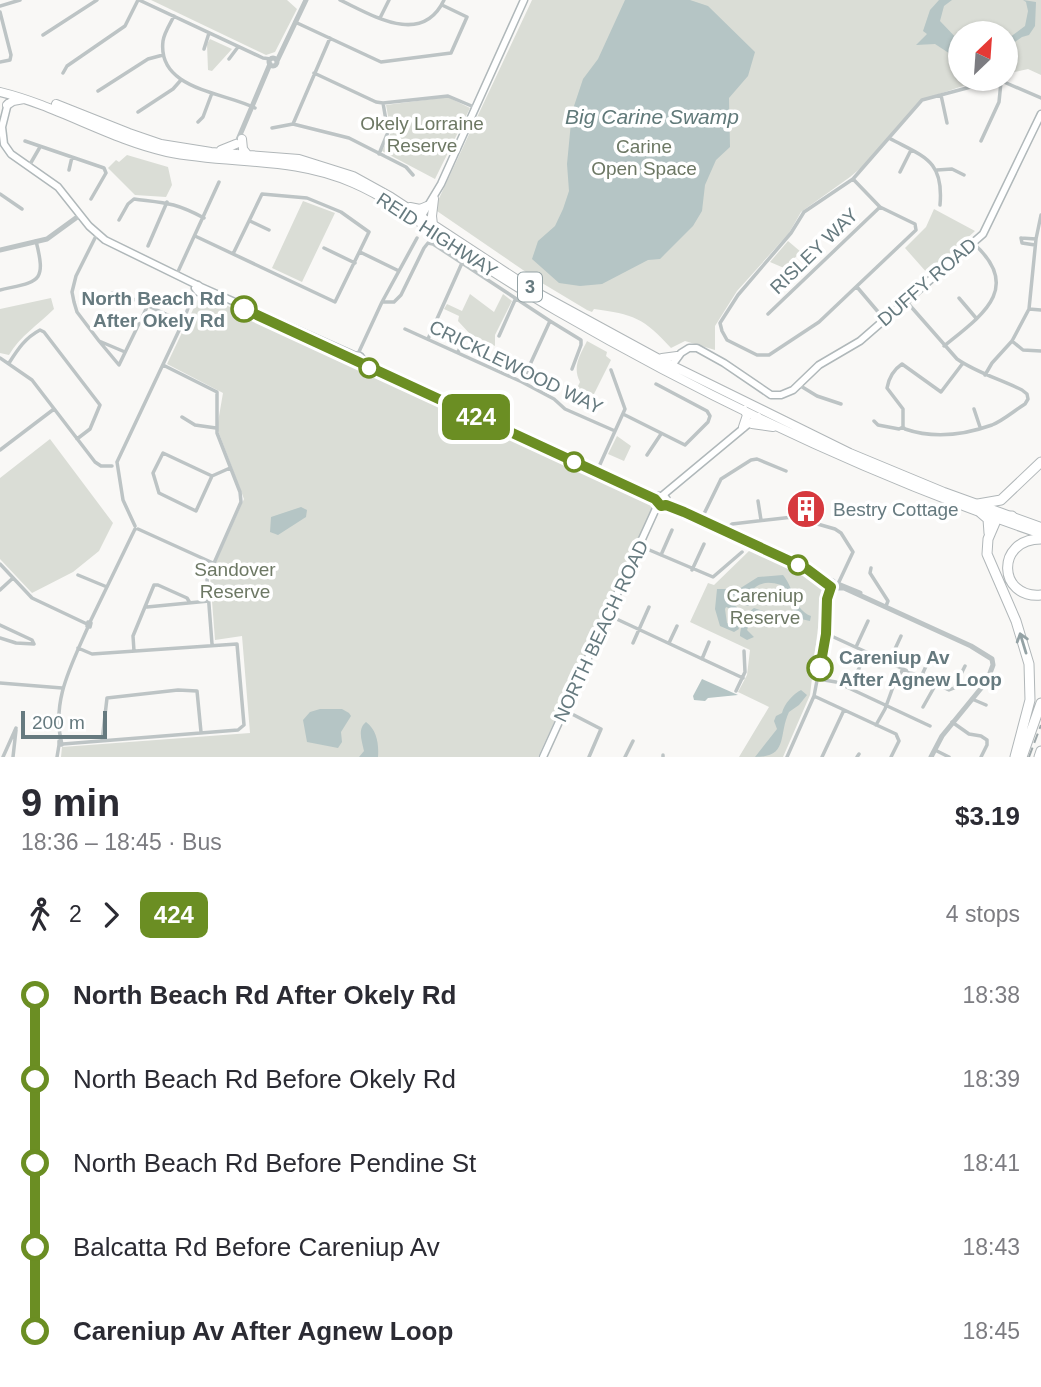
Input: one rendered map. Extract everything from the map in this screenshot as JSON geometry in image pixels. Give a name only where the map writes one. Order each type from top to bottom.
[{"type":"highway","points":[[25,96],[5,107],[2,91],[25,96],[146,139],[211,152],[242,148],[248,157]]},
{"type":"highway","name":"REID HIGHWAY","points":[[25,96],[151,147],[191,156],[225,159],[299,159],[362,180],[536,292],[659,359],[672,369],[1041,537]]},
{"type":"highway","name":"REID HIGHWAY","points":[[236,149],[248,157],[296,165],[333,175],[374,194],[421,220],[538,300],[672,369],[744,410],[755,420],[913,488],[1041,527]]},
{"type":"highway","points":[[433,225],[435,196]]},
{"type":"highway","points":[[407,207],[421,209],[427,206]]},
{"type":"highway","points":[[659,359],[679,355]]},
{"type":"highway","points":[[754,406],[758,412],[755,420]]},
{"type":"highway","points":[[743,427],[747,415],[744,410]]},
{"type":"highway","points":[[755,420],[771,415]]},
{"type":"highway","points":[[1015,757],[1028,708],[1029,664],[1016,621],[990,564],[987,549],[988,519],[980,509],[1001,500],[1041,462]]},
{"type":"highway","points":[[989,535],[998,519],[1012,516]]},
{"type":"highway","points":[[1041,537],[1018,545],[1008,559],[1007,570],[1017,589],[1027,595],[1041,595]]},
{"type":"highway","points":[[1022,757],[1041,703]]},
{"type":"highway","points":[[1039,757],[1041,751]]},
{"type":"main road","points":[[421,220],[435,196],[524,0]]},
{"type":"main road","points":[[0,119],[5,107]]},
{"type":"main road","points":[[5,107],[3,141],[11,153],[55,188],[96,235],[198,289],[358,359],[663,501]]},
{"type":"main road","name":"DUFFY ROAD","points":[[679,355],[689,348],[699,349],[771,395],[781,396],[793,390],[819,365],[854,345],[885,320],[983,234],[1041,114]]},
{"type":"main road","points":[[0,140],[7,153],[28,167]]},
{"type":"main road","points":[[421,220],[435,196]]},
{"type":"main road","points":[[672,369],[679,355]]},
{"type":"main road","points":[[663,501],[755,420]]},
{"type":"main road","points":[[663,501],[743,427],[755,420]]},
{"type":"main road","name":"NORTH BEACH ROAD","points":[[545,757],[663,501]]},
{"type":"street","points":[[0,6],[20,0]]},
{"type":"street","points":[[43,35],[97,0]]},
{"type":"street","points":[[63,73],[67,66],[125,26],[139,0],[273,62]]},
{"type":"street","points":[[225,159],[236,149],[273,62],[305,0]]},
{"type":"street","points":[[295,22],[382,62],[451,53],[467,17],[443,3],[424,21],[413,25],[398,25],[340,0]]},
{"type":"street","points":[[380,18],[389,0]]},
{"type":"street","points":[[0,12],[11,55],[10,60],[0,62]]},
{"type":"street","points":[[174,16],[163,39],[163,55],[168,68],[190,86],[254,107]]},
{"type":"street","points":[[204,49],[209,33]]},
{"type":"street","points":[[293,124],[330,38]]},
{"type":"street","points":[[229,59],[238,46]]},
{"type":"street","points":[[98,91],[148,59],[163,55]]},
{"type":"street","points":[[314,73],[383,103],[448,96],[475,107]]},
{"type":"street","points":[[138,111],[173,89],[182,80]]},
{"type":"street","points":[[1018,89],[1041,98]]},
{"type":"street","points":[[853,179],[880,207],[915,223],[916,230],[819,322],[769,355],[757,355],[727,340],[720,323],[738,295],[791,233],[804,212],[853,179],[922,100],[954,91]]},
{"type":"street","points":[[981,141],[999,102],[1000,91]]},
{"type":"street","points":[[198,122],[203,117],[212,92]]},
{"type":"street","points":[[941,95],[947,123]]},
{"type":"street","points":[[379,153],[388,132],[383,103]]},
{"type":"street","points":[[272,128],[293,124],[349,138],[407,167],[414,175]]},
{"type":"street","points":[[889,138],[932,162],[942,190],[940,205]]},
{"type":"street","points":[[25,141],[105,169],[104,177],[91,199]]},
{"type":"street","points":[[28,167],[40,147]]},
{"type":"street","points":[[900,173],[911,150]]},
{"type":"street","points":[[69,170],[72,157]]},
{"type":"street","points":[[937,170],[952,169],[964,176]]},
{"type":"street","points":[[176,276],[219,182]]},
{"type":"street","points":[[195,236],[233,254],[335,302],[369,232],[341,212],[307,198],[262,194],[233,254]]},
{"type":"street","points":[[0,196],[22,209]]},
{"type":"street","points":[[119,220],[134,199],[167,202],[204,218]]},
{"type":"street","points":[[148,246],[167,202]]},
{"type":"street","name":"RISLEY WAY","points":[[768,314],[880,207]]},
{"type":"street","points":[[0,249],[36,241],[78,215]]},
{"type":"street","points":[[985,375],[1012,341],[1029,309],[1035,245],[1041,215]]},
{"type":"street","points":[[250,221],[269,230]]},
{"type":"street","points":[[96,235],[76,276],[72,292],[78,312],[119,365],[148,305]]},
{"type":"street","points":[[1035,245],[1024,244],[1020,240],[1023,236],[1036,239]]},
{"type":"street","points":[[358,359],[382,302],[417,238]]},
{"type":"street","points":[[0,290],[37,279],[41,266],[36,241]]},
{"type":"street","points":[[382,302],[394,302],[401,295],[424,248],[428,243],[433,244],[515,300],[581,340],[572,369]]},
{"type":"street","points":[[944,346],[977,319],[993,301],[996,280],[989,260],[973,243]]},
{"type":"street","points":[[324,248],[355,263]]},
{"type":"street","points":[[360,252],[399,271]]},
{"type":"street","points":[[428,339],[462,263]]},
{"type":"street","points":[[857,287],[885,320]]},
{"type":"street","points":[[198,289],[115,466],[123,500],[136,528],[213,563]]},
{"type":"street","points":[[112,293],[118,292],[183,321]]},
{"type":"street","points":[[959,298],[977,319]]},
{"type":"street","points":[[499,336],[515,300]]},
{"type":"street","points":[[874,421],[877,425],[899,429],[903,427],[937,435],[962,434],[994,424],[1025,404],[1028,399],[1022,390],[962,363],[906,301]]},
{"type":"street","points":[[1029,309],[1041,310]]},
{"type":"street","points":[[522,382],[550,321]]},
{"type":"street","name":"CRICKLEWOOD WAY","points":[[405,328],[522,382],[554,399],[565,409],[615,430]]},
{"type":"street","points":[[9,363],[20,344],[35,332],[44,332],[100,405],[90,429],[77,439]]},
{"type":"street","points":[[99,341],[125,352]]},
{"type":"street","points":[[1012,341],[1023,350],[1041,351]]},
{"type":"street","points":[[458,353],[463,342]]},
{"type":"street","points":[[0,358],[32,380],[95,463],[115,466]]},
{"type":"street","points":[[903,427],[903,409],[887,388],[891,375],[902,363],[941,392],[962,363]]},
{"type":"street","points":[[163,365],[217,392],[216,428],[240,492],[241,502],[207,579],[212,645]]},
{"type":"street","points":[[597,471],[625,409],[611,370]]},
{"type":"street","points":[[623,414],[685,445],[708,422],[710,416],[707,411],[656,384]]},
{"type":"street","points":[[799,384],[817,397],[841,404]]},
{"type":"street","points":[[0,450],[54,408]]},
{"type":"street","points":[[974,409],[980,428]]},
{"type":"street","points":[[182,417],[195,425],[216,428]]},
{"type":"street","points":[[648,455],[661,434]]},
{"type":"street","points":[[212,476],[163,453],[153,473],[159,493],[196,511],[212,476],[230,468]]},
{"type":"street","points":[[701,520],[721,479],[751,460],[757,459],[786,471]]},
{"type":"street","points":[[663,501],[807,569],[850,593],[886,606],[988,655],[993,664],[987,681],[953,722],[931,757]]},
{"type":"street","points":[[758,501],[761,520]]},
{"type":"street","points":[[725,530],[732,524],[793,517],[835,529],[841,533],[853,552],[827,603],[826,634],[814,696],[787,757]]},
{"type":"street","points":[[57,757],[62,688],[88,624],[136,528]]},
{"type":"street","points":[[661,555],[672,530]]},
{"type":"street","points":[[692,570],[704,544]]},
{"type":"street","points":[[642,547],[713,578],[742,552]]},
{"type":"street","points":[[0,564],[32,598],[88,624]]},
{"type":"street","points":[[871,568],[870,573],[888,601],[886,606]]},
{"type":"street","points":[[78,575],[107,587]]},
{"type":"street","points":[[0,590],[13,578]]},
{"type":"street","points":[[134,651],[133,636],[156,584],[187,598],[191,603]]},
{"type":"street","points":[[147,607],[209,601]]},
{"type":"street","points":[[633,643],[649,607]]},
{"type":"street","points":[[609,615],[743,678]]},
{"type":"street","points":[[856,647],[868,621]]},
{"type":"street","points":[[0,625],[32,640],[34,644],[16,643],[0,638]]},
{"type":"street","points":[[669,643],[677,626]]},
{"type":"street","points":[[826,634],[952,690],[965,666]]},
{"type":"street","points":[[889,662],[901,636]]},
{"type":"street","points":[[702,659],[709,642]]},
{"type":"street","points":[[60,743],[238,730],[244,725],[238,646],[235,644],[92,654],[78,649]]},
{"type":"street","points":[[736,691],[743,678],[744,650]]},
{"type":"street","points":[[922,677],[933,651]]},
{"type":"street","points":[[855,677],[866,652]]},
{"type":"street","points":[[876,725],[889,694],[904,669]]},
{"type":"street","points":[[818,679],[836,682],[930,726]]},
{"type":"street","points":[[0,683],[62,688]]},
{"type":"street","points":[[923,707],[936,684]]},
{"type":"street","points":[[102,741],[107,698],[178,690],[198,690],[201,733]]},
{"type":"street","points":[[814,696],[899,737],[891,757]]},
{"type":"street","points":[[971,698],[986,705]]},
{"type":"street","points":[[822,757],[844,710]]},
{"type":"street","points":[[570,713],[601,729],[589,757]]},
{"type":"street","points":[[953,722],[967,733],[987,740],[981,757]]},
{"type":"street","points":[[2,757],[16,728],[13,757]]},
{"type":"street","points":[[625,757],[633,741]]},
{"type":"street","points":[[934,750],[949,757]]},
{"type":"green space","points":[[151,0],[287,0],[297,9],[275,52],[266,55]]},
{"type":"green space","name":"Carine Open Space","points":[[532,0],[1041,0],[1041,75],[1028,69],[1018,71],[1018,21],[948,21],[948,91],[921,100],[868,162],[801,212],[789,233],[737,291],[715,326],[715,350],[685,341],[671,348],[637,319],[607,311],[587,310],[542,283],[434,209]]},
{"type":"green space","points":[[210,39],[232,49],[212,71],[208,70],[207,44]]},
{"type":"green space","name":"Okely Lorraine Reserve","points":[[448,97],[470,108],[435,179],[382,151],[391,132],[386,105]]},
{"type":"green space","points":[[127,155],[168,167],[172,185],[166,197],[135,195],[108,168]]},
{"type":"green space","points":[[303,201],[335,213],[302,282],[272,268]]},
{"type":"green space","points":[[934,209],[975,231],[928,274],[905,248],[926,227]]},
{"type":"green space","points":[[788,241],[801,252],[784,268],[770,262]]},
{"type":"green space","points":[[470,294],[494,312],[503,294],[512,301],[495,335],[495,346],[470,334],[458,321],[459,316],[444,309],[447,304],[462,311]]},
{"type":"green space","name":"Sandover Reserve","points":[[204,295],[654,505],[538,757],[61,757],[62,747],[250,733],[242,636],[215,640],[210,575],[244,499],[217,428],[223,393],[167,364],[199,297]]},
{"type":"green space","points":[[51,298],[54,309],[24,336],[9,355],[0,353],[0,309]]},
{"type":"green space","points":[[587,341],[607,352],[606,356],[611,360],[592,398],[576,390],[580,382],[578,361]]},
{"type":"green space","points":[[617,436],[631,446],[624,461],[608,454]]},
{"type":"green space","points":[[50,439],[113,523],[99,551],[73,572],[32,593],[0,559],[0,478]]},
{"type":"green space","name":"Careniup Reserve","points":[[750,550],[819,580],[823,585],[810,695],[783,757],[739,757],[769,707],[738,692],[747,675],[750,650],[690,622],[708,583],[714,585]]},
{"type":"water","name":"Big Carine Swamp","points":[[625,0],[690,0],[708,6],[755,52],[748,76],[729,98],[730,147],[716,160],[705,185],[702,211],[693,226],[660,259],[648,260],[602,284],[580,286],[559,283],[532,259],[538,241],[555,226],[569,191],[567,164],[572,112],[583,79],[598,59]]},
{"type":"water","points":[[939,0],[952,0],[944,6],[940,21],[948,29],[948,52],[935,44],[916,45],[927,34],[923,31],[930,10]]},
{"type":"water","points":[[1023,0],[1036,2],[1035,26],[1029,35],[1018,40],[1018,31],[1025,26],[1028,11]]},
{"type":"water","points":[[301,507],[307,510],[306,517],[278,535],[270,532],[271,517]]},
{"type":"water","points":[[783,575],[801,609],[811,616],[810,621],[801,619],[790,605],[789,597],[781,585],[766,583],[750,592],[747,597],[749,606],[744,605],[743,594],[730,596],[729,602],[737,607],[737,611],[726,607],[727,623],[738,626],[739,629],[734,632],[720,626],[715,609],[717,589],[739,589],[758,577]]},
{"type":"water","points":[[754,608],[763,611],[753,614],[747,630],[754,637],[747,640],[740,636],[741,629]]},
{"type":"water","points":[[702,679],[738,695],[708,698],[705,701],[694,700],[693,696]]},
{"type":"water","points":[[801,690],[807,695],[789,712],[778,749],[766,756],[755,757],[777,729],[774,721],[776,716],[782,713],[789,700]]},
{"type":"water","points":[[342,709],[351,716],[341,732],[342,742],[338,748],[307,742],[303,720],[310,712]]},
{"type":"water","points":[[366,722],[373,729],[378,757],[359,757],[364,751],[361,732]]},
{"type":"railway","points":[[1029,757],[1041,725]]},
{"type":"bus line","name":"424","points":[[244,309],[655,499],[661,506],[666,505],[684,512],[807,569],[831,587],[827,599],[828,615],[820,668]]},
{"type":"place","name":"North Beach Rd After Okely Rd","points":[[244,309]]},
{"type":"place","name":"Bestry Cottage","points":[[806,509]]},
{"type":"place","name":"Careniup Av After Agnew Loop","points":[[820,668]]}]
